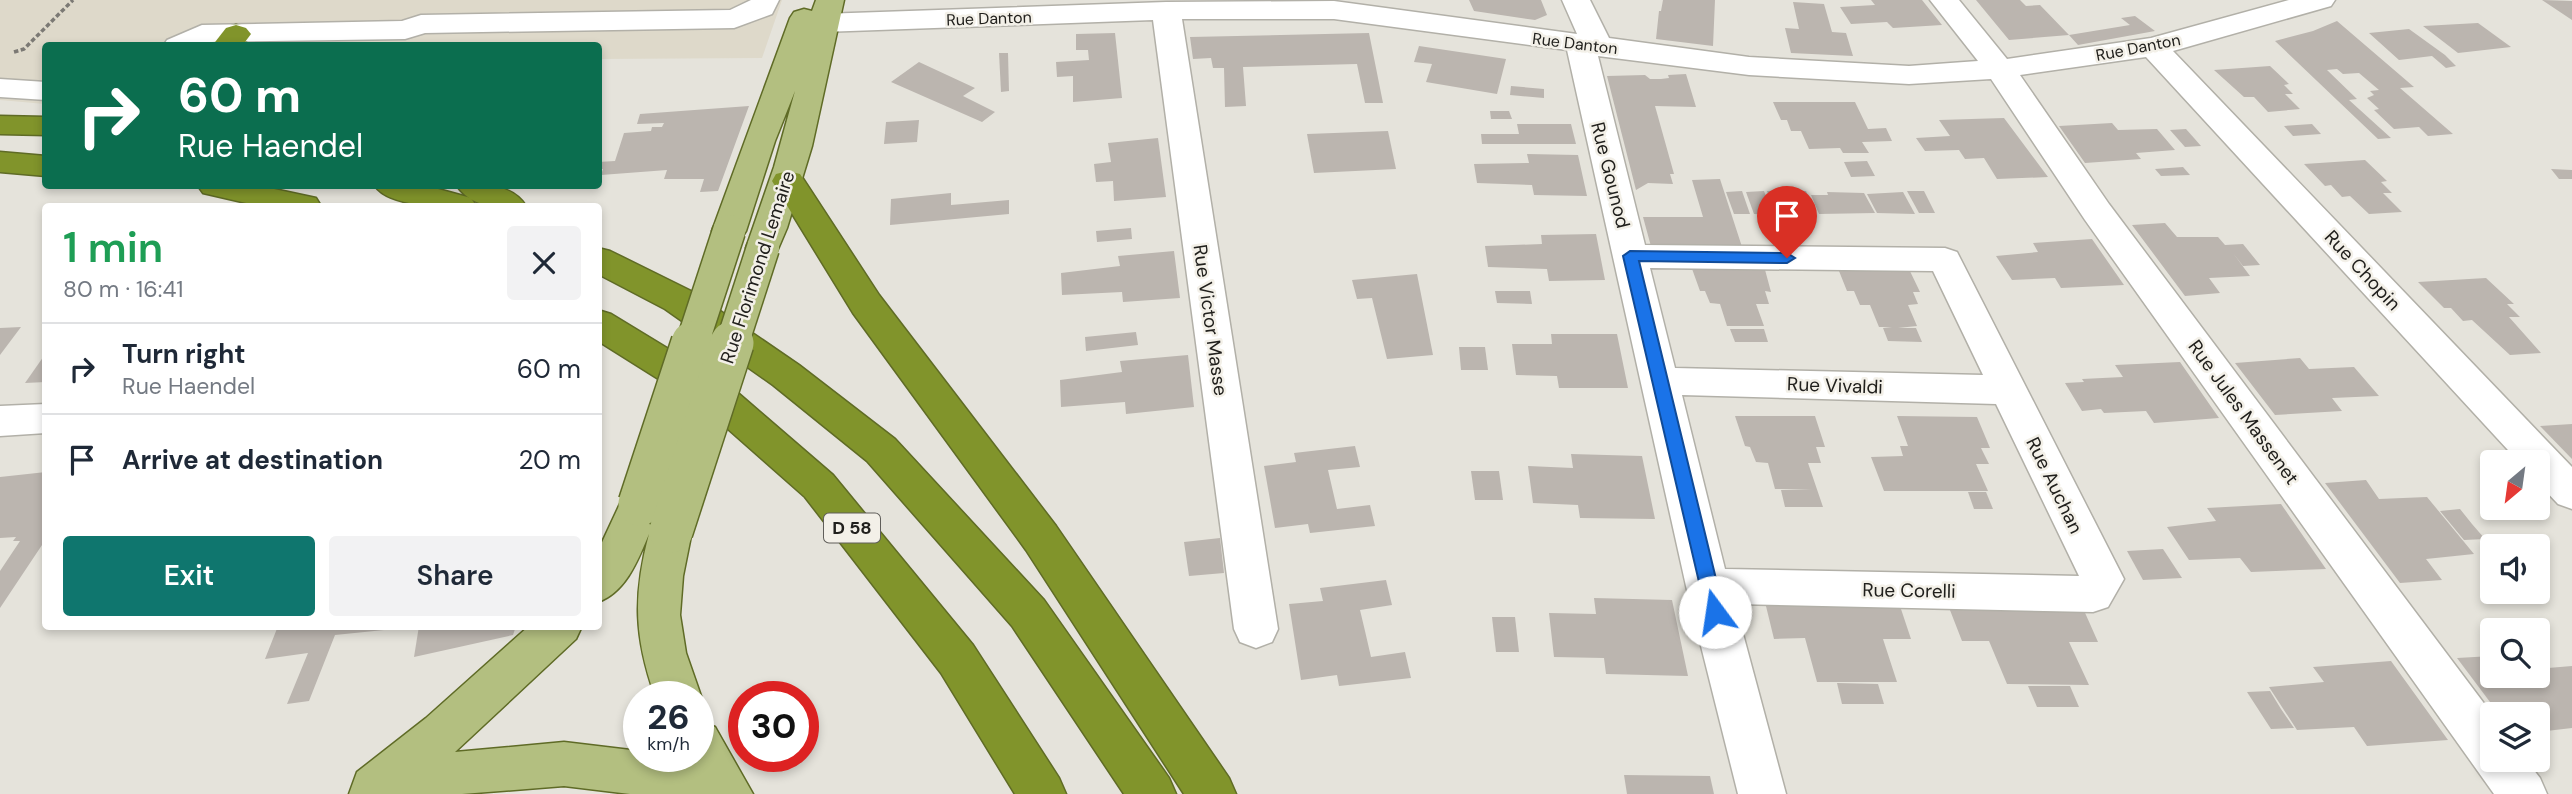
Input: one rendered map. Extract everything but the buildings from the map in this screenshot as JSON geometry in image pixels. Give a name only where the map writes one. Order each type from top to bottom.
[{"type":"highway","points":[[0,125],[42,126]]},
{"type":"highway","points":[[0,162],[42,166]]},
{"type":"highway","points":[[788,181],[866,304],[1041,538],[1212,794]]},
{"type":"highway","points":[[228,189],[291,203]]},
{"type":"highway","points":[[401,189],[449,203]]},
{"type":"highway","points":[[479,189],[504,203]]},
{"type":"highway","points":[[602,261],[678,300],[786,375],[881,450],[1028,613],[1152,794]]},
{"type":"highway","name":"D 58","points":[[602,325],[717,397],[819,486],[957,659],[1042,794]]},
{"type":"main road","name":"Rue Florimond Lemaire","points":[[656,518],[788,181],[813,80],[821,8]]},
{"type":"main road","name":"Rue Florimond Lemaire","points":[[656,518],[729,232],[821,8]]},
{"type":"main road","points":[[602,580],[623,547],[656,518]]},
{"type":"main road","points":[[656,518],[661,568],[657,606],[663,657],[672,681]]},
{"type":"main road","points":[[366,794],[443,733],[556,630]]},
{"type":"main road","points":[[373,794],[466,771],[564,764],[655,775],[704,794]]},
{"type":"main road","points":[[714,769],[729,794]]},
{"type":"street","points":[[231,40],[264,0]]},
{"type":"street","points":[[271,31],[297,0]]},
{"type":"street","points":[[185,42],[202,34],[231,40],[271,31],[405,30],[421,24],[734,19],[762,8],[765,0]]},
{"type":"street","name":"Rue Gounod","points":[[1576,0],[1589,46],[1630,256],[1708,586],[1762,794]]},
{"type":"street","name":"Rue Jules Massenet","points":[[1944,0],[2000,69],[2097,212],[2480,736]]},
{"type":"street","name":"Rue Danton","points":[[821,8],[1166,11],[1332,5],[1589,46],[1749,66],[1909,75],[2000,69],[2153,47],[2321,0]]},
{"type":"street","name":"Rue Victor Masse","points":[[1166,11],[1256,629]]},
{"type":"street","name":"Rue Chopin","points":[[2153,47],[2572,494]]},
{"type":"street","points":[[0,88],[42,91]]},
{"type":"street","points":[[1630,256],[1945,260],[2008,390]]},
{"type":"street","name":"Rue Vivaldi","points":[[1661,381],[2008,390]]},
{"type":"street","name":"Rue Auchan","points":[[2008,390],[2102,579]]},
{"type":"street","points":[[0,421],[42,418]]},
{"type":"street","name":"Rue Corelli","points":[[1708,586],[2093,594],[2102,579]]},
{"type":"street","points":[[2507,772],[2523,794]]},
{"type":"path","points":[[12,53],[24,49],[73,0]]},
{"type":"shaded area","points":[[0,0],[782,0],[762,58],[602,59],[602,42],[42,42],[42,104],[0,100]]},
{"type":"route","points":[[1715,612],[1630,256],[1787,258]]}]
